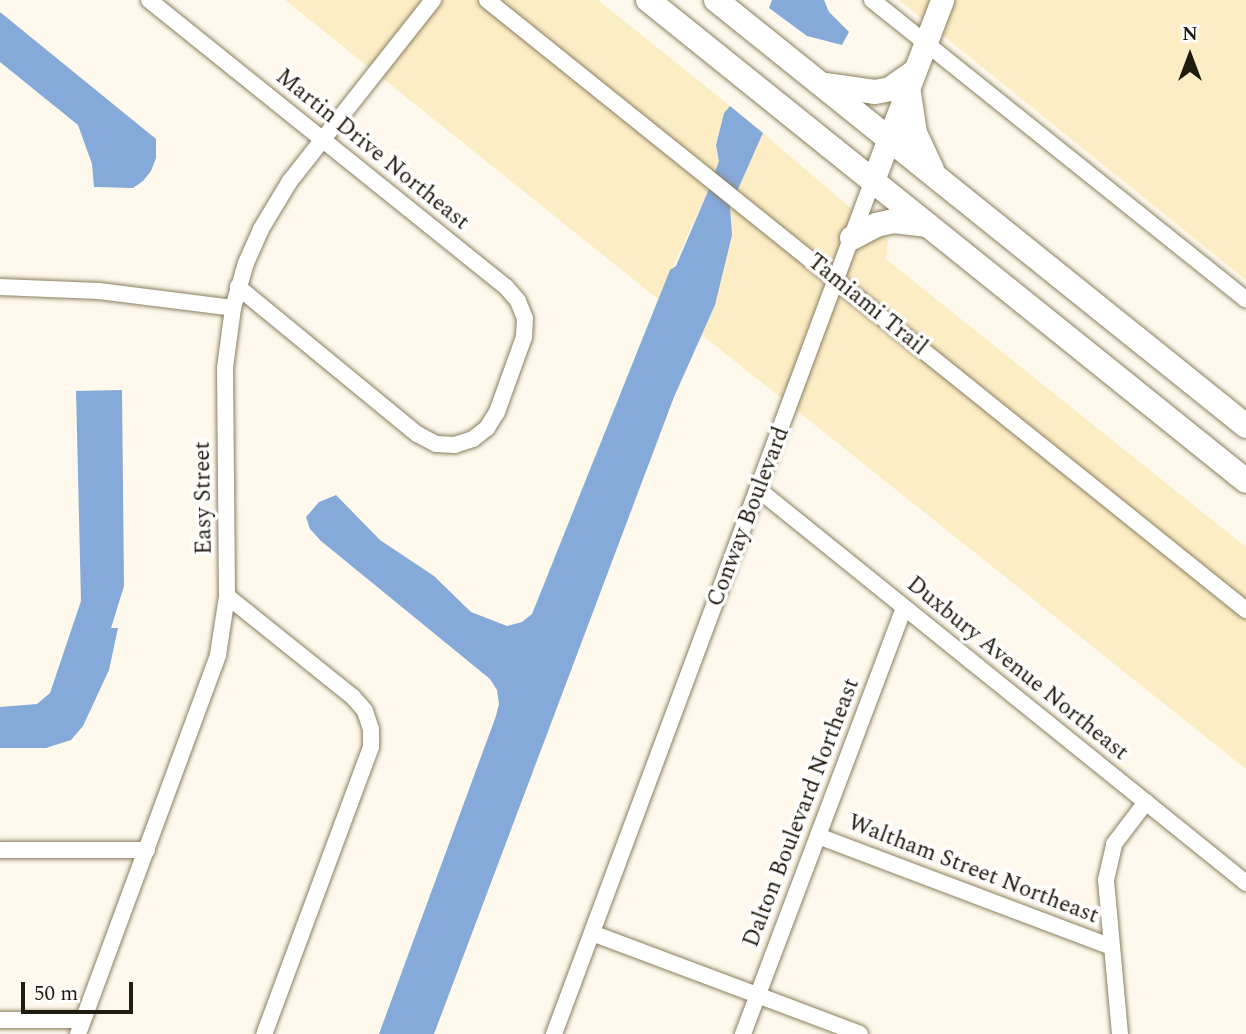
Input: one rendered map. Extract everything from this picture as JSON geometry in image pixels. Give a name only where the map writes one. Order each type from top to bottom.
[{"type":"main road","points":[[648,0],[1246,481]]},
{"type":"main road","points":[[716,0],[1246,426]]},
{"type":"main road","points":[[821,84],[875,92],[911,80],[915,133],[935,176]]},
{"type":"main road","points":[[852,238],[876,225],[894,222],[928,225]]},
{"type":"street","name":"Martin Drive Northeast","points":[[149,0],[506,287],[518,301],[525,318],[524,337],[497,412],[487,428],[473,439],[455,445],[436,444],[417,434],[238,287]]},
{"type":"street","name":"Easy Street","points":[[81,1027],[213,674],[227,596],[225,368],[233,308],[251,249],[279,196],[433,0]]},
{"type":"street","name":"Tamiami Trail","points":[[487,0],[1246,610]]},
{"type":"street","points":[[872,0],[1246,300]]},
{"type":"street","name":"Conway Boulevard","points":[[555,1034],[888,138],[942,0]]},
{"type":"street","points":[[0,286],[99,290],[233,308]]},
{"type":"street","name":"Duxbury Avenue Northeast","points":[[759,490],[1246,883]]},
{"type":"street","points":[[227,596],[353,697],[365,711],[371,729],[371,747],[264,1034]]},
{"type":"street","name":"Dalton Boulevard Northeast","points":[[743,1034],[904,607]]},
{"type":"street","points":[[1120,1034],[1106,880],[1108,861],[1114,844],[1146,802]]},
{"type":"street","name":"Waltham Street Northeast","points":[[818,836],[1112,947]]},
{"type":"street","points":[[0,850],[147,850]]},
{"type":"street","points":[[592,933],[860,1034]]},
{"type":"street","points":[[0,1020],[81,1027]]},
{"type":"shaded area","points":[[285,0],[598,0],[730,106],[724,113],[716,144],[719,161],[709,189],[658,299]]},
{"type":"shaded area","points":[[899,0],[1246,0],[1246,280]]},
{"type":"shaded area","points":[[763,133],[888,240],[886,259],[1246,547],[1246,769],[702,335],[715,305],[730,207]]},
{"type":"water","points":[[772,0],[824,0],[829,12],[849,32],[842,45],[807,36],[769,8]]},
{"type":"water","points":[[0,12],[156,139],[156,158],[143,181],[133,188],[94,187],[92,164],[78,125],[0,62]]},
{"type":"water","points":[[730,106],[763,133],[730,207],[732,235],[715,305],[674,397],[434,1034],[379,1034],[499,704],[497,690],[490,679],[321,541],[310,529],[306,517],[319,502],[336,495],[380,540],[434,576],[471,612],[507,626],[522,622],[532,614],[670,270],[676,266],[709,189],[719,161],[716,145],[724,113]]},
{"type":"water","points":[[122,390],[124,586],[111,628],[118,628],[109,670],[83,726],[71,740],[46,748],[0,748],[0,707],[37,704],[50,693],[81,601],[76,391]]}]
